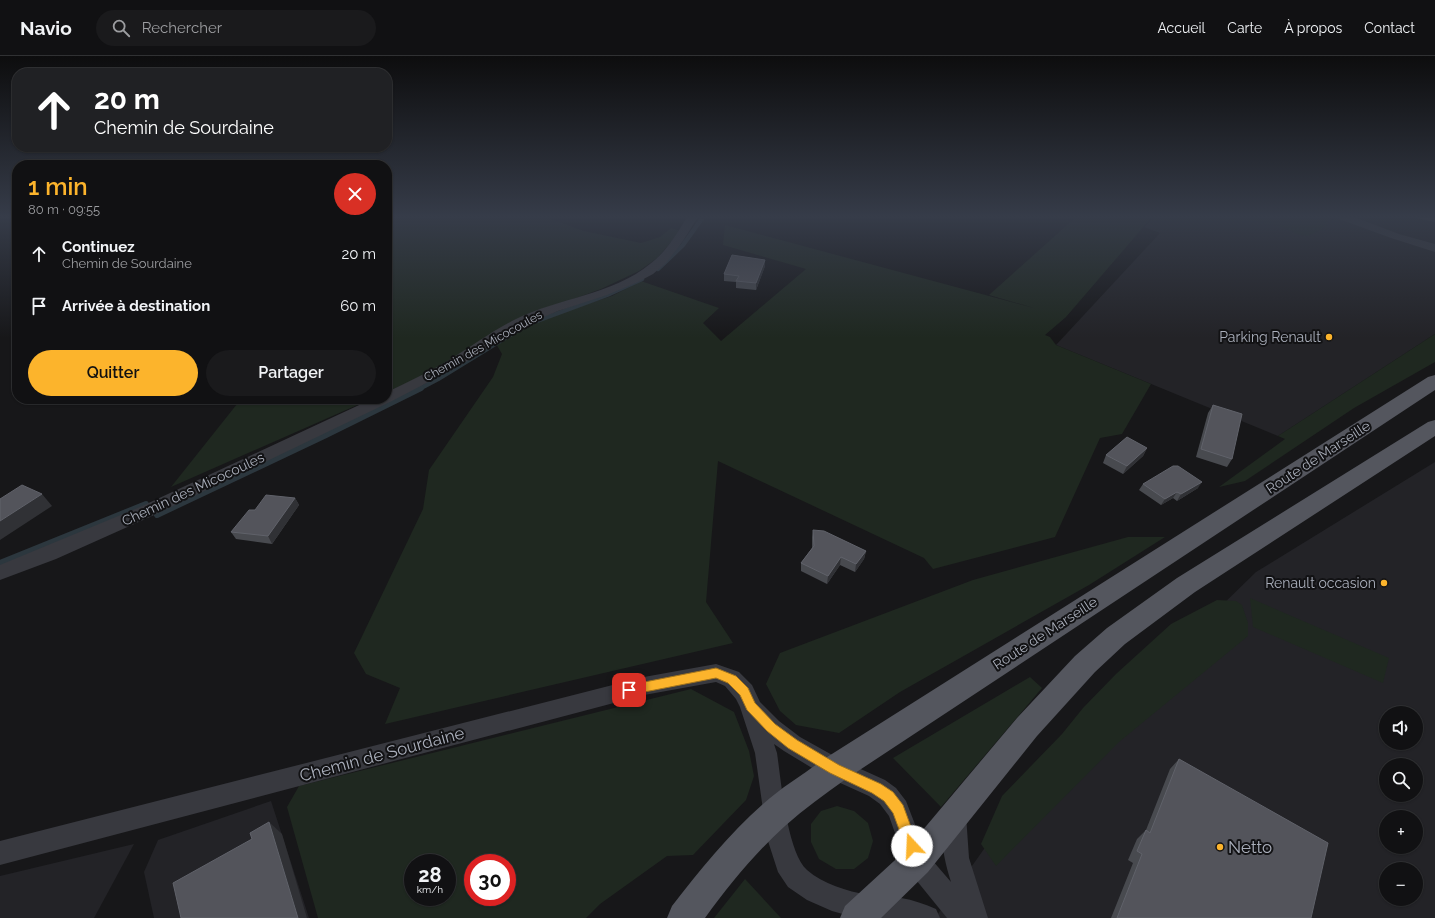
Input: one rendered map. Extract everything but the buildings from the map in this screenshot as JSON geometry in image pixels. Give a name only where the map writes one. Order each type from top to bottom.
[{"type":"main road","name":"Route de Marseille","points":[[684,918],[703,893],[750,838],[774,814],[835,769],[1435,381]]},
{"type":"main road","points":[[862,913],[917,861],[1027,727],[1085,664],[1116,636],[1186,585],[1435,426]]},
{"type":"street","name":"Chemin des Micocoules","points":[[392,395],[454,363],[521,322],[547,310],[602,293],[649,271],[663,257]]},
{"type":"street","name":"Chemin des Micocoules","points":[[0,573],[154,508],[373,404]]},
{"type":"street","name":"Chemin de Sourdaine","points":[[0,853],[644,686],[716,673],[732,679],[744,692],[751,706],[766,753],[774,814]]},
{"type":"street","name":"Chemin de Sourdaine","points":[[751,706],[771,728],[792,744],[835,769]]},
{"type":"street","points":[[835,769],[877,788],[888,796],[898,809],[917,861],[964,918]]},
{"type":"street","points":[[774,814],[779,838],[787,863],[797,878],[816,891],[862,913],[901,911],[927,918]]},
{"type":"street","points":[[954,815],[956,858],[975,918]]},
{"type":"shaded area","points":[[392,257],[658,257],[639,271],[601,289],[516,320],[423,376],[392,390]]},
{"type":"shaded area","points":[[765,257],[845,257],[1034,308],[989,295],[1031,257],[1117,257],[1066,317],[1045,335],[1050,337],[1056,345],[1151,384],[1122,434],[1100,438],[1055,537],[933,569],[924,558],[718,461],[706,602],[733,643],[385,724],[400,688],[366,674],[354,653],[423,509],[429,470],[493,377],[502,354],[495,342],[546,317],[612,296],[641,281],[719,308],[703,323],[721,341],[806,269]]},
{"type":"shaded area","name":"Parking Renault","points":[[1138,257],[1435,257],[1435,334],[1278,436],[1056,345]]},
{"type":"shaded area","points":[[1435,334],[1435,362],[1354,408],[1245,481],[1219,487],[1285,439],[1278,436]]},
{"type":"shaded area","points":[[237,404],[360,404],[171,487]]},
{"type":"shaded area","points":[[1435,462],[1435,918],[935,918],[1011,811],[1256,572]]},
{"type":"shaded area","points":[[1128,537],[1165,537],[1089,585],[900,692],[839,733],[796,725],[780,711],[766,684],[780,653],[973,580]]},
{"type":"shaded area","points":[[1250,598],[1389,658],[1383,683],[1253,627]]},
{"type":"shaded area","points":[[1217,600],[1236,601],[1242,605],[1248,623],[1248,636],[1119,742],[996,866],[981,844],[1002,796],[1062,734],[1083,708],[1116,674],[1171,624]]},
{"type":"shaded area","points":[[1030,677],[1042,688],[941,807],[893,758]]},
{"type":"shaded area","points":[[691,689],[734,712],[749,751],[754,776],[746,800],[693,855],[667,856],[600,904],[586,918],[318,918],[287,807],[299,786]]},
{"type":"shaded area","points":[[271,801],[309,918],[154,918],[144,872],[158,840]]},
{"type":"shaded area","points":[[837,806],[854,811],[868,823],[873,841],[868,858],[854,869],[836,869],[819,859],[811,842],[811,824],[821,811]]},
{"type":"shaded area","points":[[134,844],[94,918],[0,918],[0,876]]},
{"type":"shaded area","points":[[745,879],[781,918],[714,918]]},
{"type":"waterway","points":[[658,269],[670,257]]},
{"type":"waterway","points":[[419,389],[526,325],[607,295],[642,279]]},
{"type":"waterway","points":[[392,402],[419,389]]},
{"type":"waterway","points":[[157,515],[389,404]]},
{"type":"waterway","points":[[0,563],[146,504]]},
{"type":"place","name":"Parking Renault","points":[[1329,337]]},
{"type":"place","name":"Renault occasion","points":[[1384,583]]},
{"type":"place","name":"Netto","points":[[1220,847]]},
{"type":"route","points":[[629,690],[716,673],[732,679],[744,692],[751,706],[771,728],[792,744],[835,769],[877,788],[888,796],[898,809],[912,846]]}]
